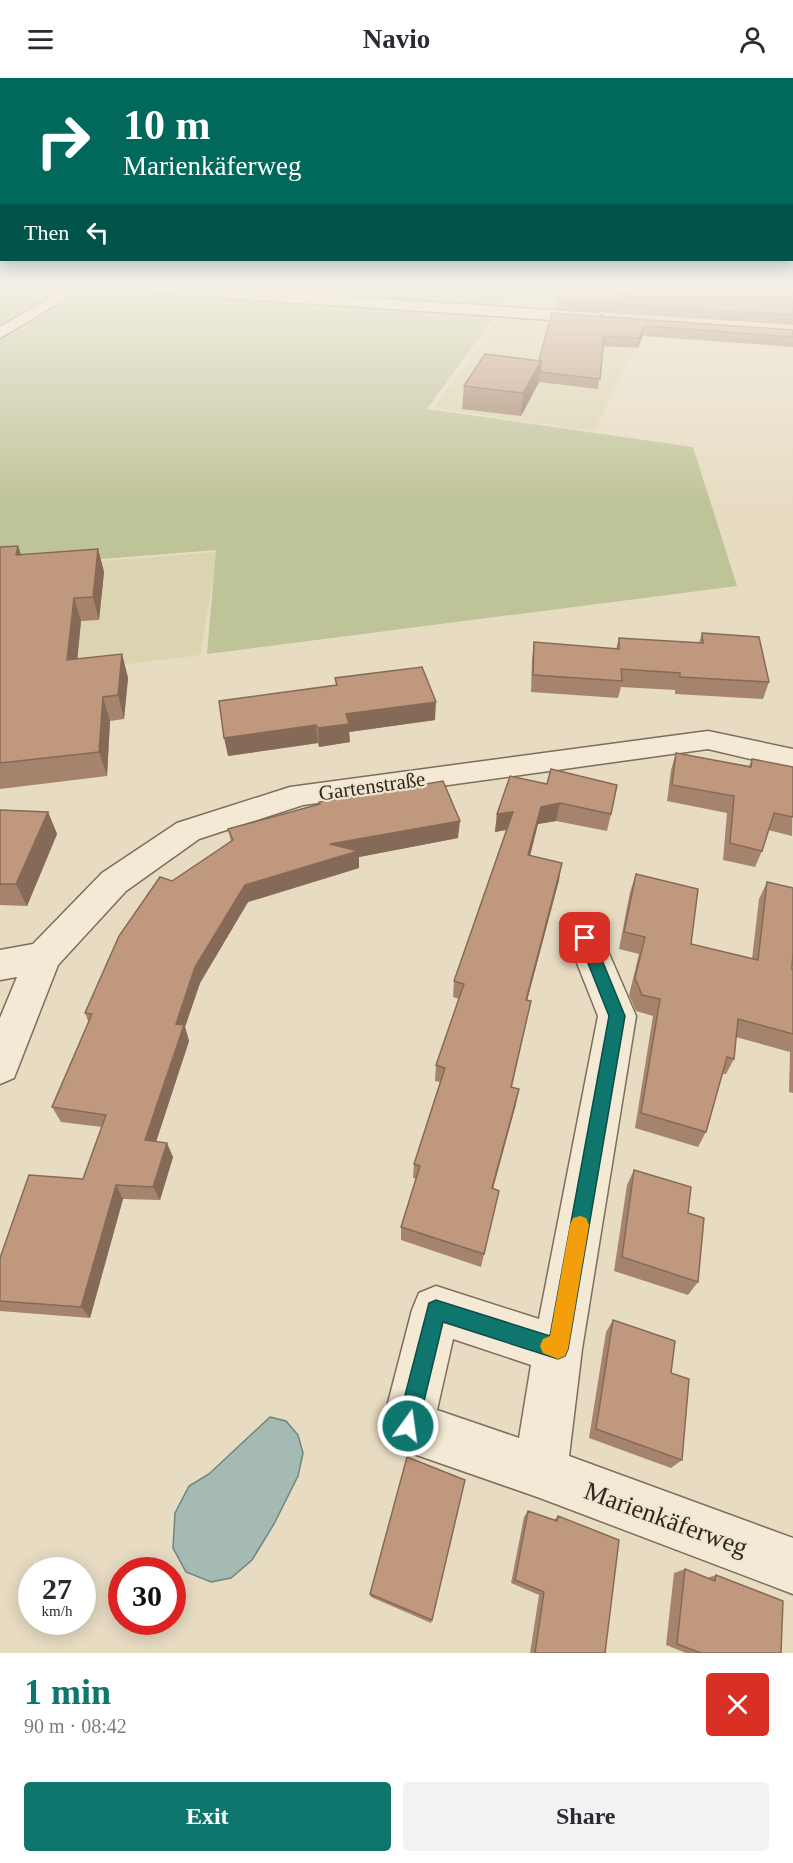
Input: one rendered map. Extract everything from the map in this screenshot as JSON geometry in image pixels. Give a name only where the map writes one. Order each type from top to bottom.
[{"type":"street","name":"Gartenstraße","points":[[43,957],[114,882],[188,831],[301,795],[708,740],[793,759]]},
{"type":"street","points":[[540,1472],[558,1349],[617,1016],[585,938]]},
{"type":"street","points":[[0,965],[43,957]]},
{"type":"street","points":[[0,1066],[43,957]]},
{"type":"street","name":"Marienkäferweg","points":[[558,1349],[436,1310],[408,1426],[540,1472],[793,1566]]},
{"type":"shaded area","points":[[469,360],[628,360],[594,431],[434,408]]},
{"type":"shaded area","points":[[218,552],[200,655],[0,680],[0,569]]},
{"type":"green space","points":[[0,360],[462,360],[427,409],[693,447],[737,586],[207,654],[216,550],[0,567]]},
{"type":"water","points":[[270,1417],[286,1421],[298,1435],[303,1453],[298,1476],[274,1524],[252,1560],[231,1578],[211,1582],[186,1572],[186,1557],[178,1557],[173,1548],[175,1513],[189,1486],[209,1474]]},
{"type":"building","points":[[481,360],[541,361],[523,393],[464,386]]},
{"type":"building","points":[[602,360],[600,379],[540,372],[541,361]]},
{"type":"building","points":[[18,546],[16,555],[98,549],[93,597],[74,598],[67,660],[122,654],[118,695],[103,697],[99,752],[0,763],[0,547]]},
{"type":"building","points":[[702,633],[759,637],[769,682],[680,677],[680,673],[621,669],[622,681],[533,675],[534,642],[619,649],[619,638],[703,643]]},
{"type":"building","points":[[422,667],[436,702],[346,714],[349,724],[318,728],[316,725],[224,738],[219,701],[337,685],[335,678]]},
{"type":"building","points":[[676,753],[751,767],[752,759],[793,767],[793,817],[774,813],[762,851],[730,843],[734,796],[672,785]]},
{"type":"building","points":[[551,769],[617,785],[611,814],[560,803],[541,807],[528,855],[562,863],[526,1000],[531,1001],[511,1087],[519,1089],[492,1188],[499,1191],[484,1254],[401,1227],[420,1166],[414,1164],[445,1068],[436,1065],[464,984],[454,981],[513,812],[497,814],[510,776],[547,784]]},
{"type":"building","points":[[443,781],[460,821],[330,844],[358,851],[245,885],[195,967],[176,1024],[184,1025],[145,1140],[167,1143],[153,1187],[116,1185],[81,1307],[0,1301],[0,1258],[29,1175],[83,1179],[106,1115],[52,1107],[92,1014],[85,1013],[119,936],[160,877],[172,881],[233,840],[228,829],[320,804],[319,802]]},
{"type":"building","points":[[0,810],[48,812],[16,884],[0,884]]},
{"type":"building","points":[[636,874],[698,889],[691,944],[758,960],[767,882],[793,888],[793,1034],[738,1019],[734,1059],[727,1057],[706,1132],[641,1113],[660,999],[642,995],[635,978],[645,937],[624,932]]},
{"type":"building","points":[[634,1170],[691,1187],[688,1213],[704,1218],[698,1282],[622,1257]]},
{"type":"building","points":[[613,1320],[675,1341],[671,1373],[689,1379],[682,1460],[596,1429]]},
{"type":"building","points":[[407,1457],[465,1480],[432,1620],[370,1594]]},
{"type":"building","points":[[528,1511],[557,1521],[558,1516],[619,1540],[605,1653],[535,1653],[544,1592],[515,1580]]},
{"type":"building","points":[[685,1569],[715,1581],[716,1575],[783,1601],[781,1653],[701,1653],[677,1644]]},
{"type":"slow traffic","points":[[550,1346],[558,1349],[580,1225]]},
{"type":"route","points":[[408,1426],[436,1310],[558,1349],[617,1016],[585,938]]}]
